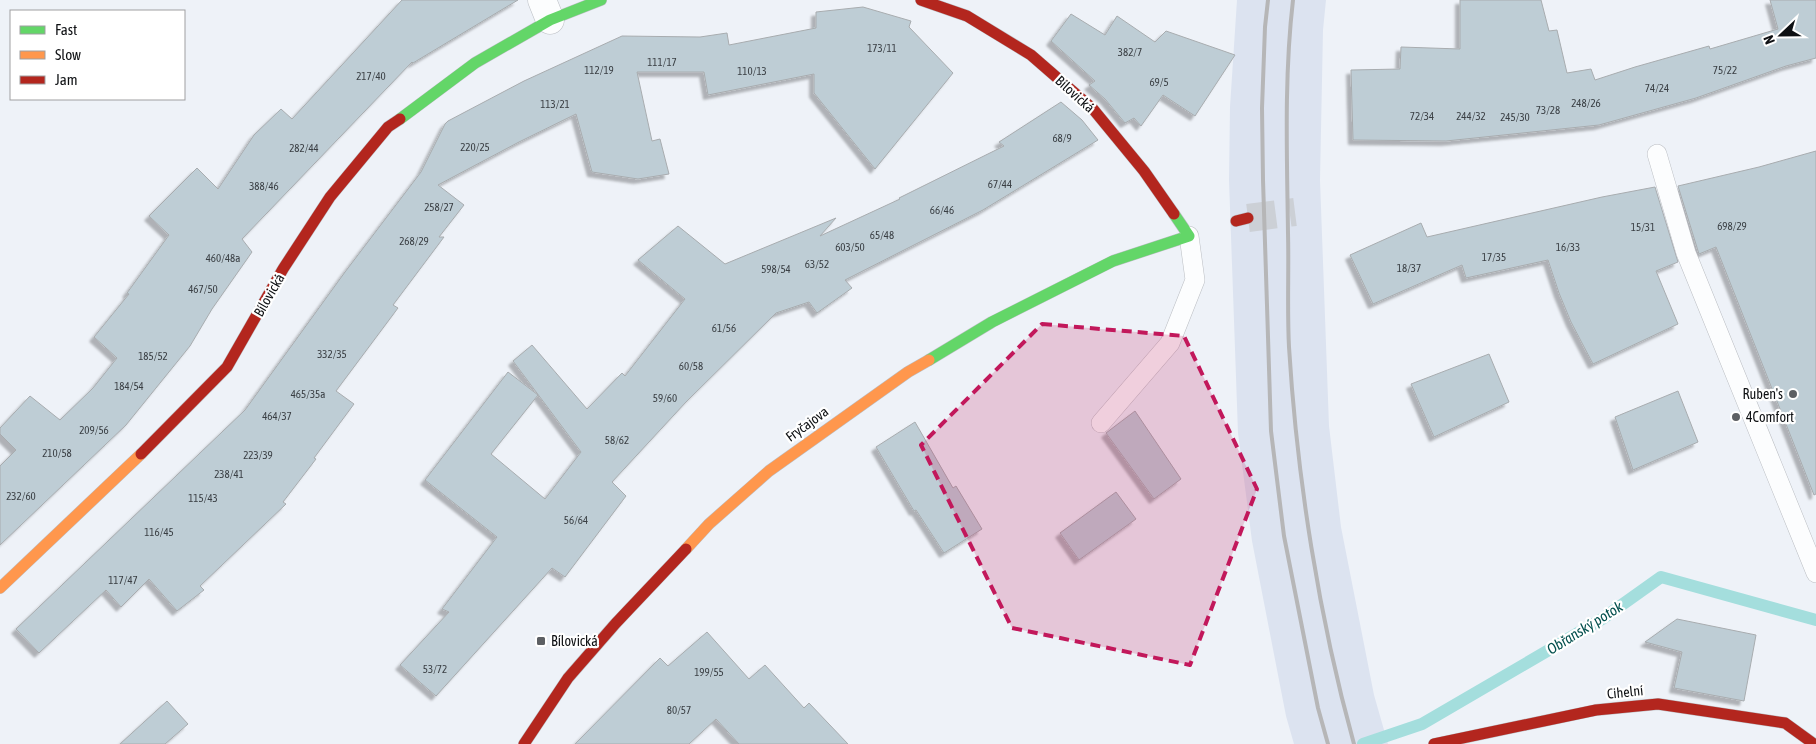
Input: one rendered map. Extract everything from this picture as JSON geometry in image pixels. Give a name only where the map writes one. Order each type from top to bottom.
[{"type":"street","name":"Bílovická","points":[[0,588],[132,462],[227,367],[283,269],[330,197],[388,127],[546,10],[601,0]]},
{"type":"street","name":"Bílovická","points":[[921,0],[967,16],[1031,55],[1093,109],[1144,171],[1189,236]]},
{"type":"street","points":[[1236,220],[1248,218]]},
{"type":"street","name":"Fryčajova","points":[[524,744],[568,678],[616,623],[708,524],[769,470],[908,372],[992,322],[1113,261],[1189,236]]},
{"type":"street","name":"Cihelní","points":[[1434,744],[1596,710],[1658,704],[1786,722],[1814,744]]},
{"type":"lane","points":[[1657,154],[1686,253],[1816,574]]},
{"type":"lane","points":[[1101,423],[1170,343],[1195,280],[1189,236]]},
{"type":"highlighted area","points":[[1042,324],[1184,336],[1257,489],[1190,665],[1012,628],[921,445]]},
{"type":"shaded area","points":[[1237,0],[1326,0],[1323,30],[1320,180],[1329,426],[1341,527],[1374,695],[1388,744],[1294,744],[1286,716],[1252,541],[1238,433],[1229,180],[1230,107]]},
{"type":"building","points":[[402,0],[518,0],[412,62],[242,239],[252,252],[212,309],[190,346],[126,425],[0,545],[0,466],[16,450],[0,434],[0,428],[30,396],[60,420],[93,388],[117,358],[94,337],[129,294],[127,293],[169,235],[149,216],[197,168],[218,189],[254,135],[281,109],[292,119]]},
{"type":"building","points":[[1460,0],[1541,0],[1549,31],[1557,30],[1567,73],[1591,69],[1595,80],[1709,46],[1710,49],[1778,29],[1770,0],[1816,0],[1816,58],[1786,66],[1696,98],[1599,125],[1446,141],[1353,140],[1351,70],[1400,69],[1401,47],[1460,49]]},
{"type":"building","points":[[863,7],[911,21],[909,27],[953,73],[875,169],[814,93],[814,74],[708,95],[704,72],[637,72],[652,141],[660,139],[669,174],[638,179],[592,172],[576,114],[438,185],[464,205],[439,237],[444,237],[393,305],[398,308],[336,391],[354,404],[283,502],[286,504],[200,586],[204,590],[177,611],[149,579],[121,607],[106,590],[39,653],[16,629],[245,410],[345,272],[421,172],[448,121],[524,81],[622,36],[700,37],[727,33],[729,45],[816,28],[816,12]]},
{"type":"building","points":[[1071,14],[1105,35],[1117,16],[1155,42],[1166,31],[1235,55],[1195,116],[1163,95],[1141,126],[1134,118],[1125,123],[1105,99],[1089,85],[1095,81],[1051,41]]},
{"type":"building","points":[[1061,102],[1082,120],[1098,140],[983,210],[845,280],[852,288],[817,313],[809,302],[776,313],[686,402],[612,482],[626,496],[565,577],[552,568],[436,696],[400,665],[449,612],[442,609],[497,537],[425,480],[508,372],[538,395],[491,454],[545,499],[581,452],[513,361],[532,345],[587,409],[622,373],[625,376],[685,299],[638,260],[678,226],[725,264],[836,218],[820,236],[900,199],[1004,146],[999,142]]},
{"type":"building","points":[[1816,151],[1816,494],[1814,495],[1716,247],[1699,254],[1678,186]]},
{"type":"building","points":[[1655,187],[1678,262],[1656,271],[1678,324],[1593,364],[1571,322],[1548,260],[1466,278],[1462,265],[1373,304],[1350,255],[1421,223],[1427,237],[1602,197]]},
{"type":"building","points":[[1489,354],[1509,402],[1434,437],[1411,384]]},
{"type":"building","points":[[1678,391],[1698,442],[1633,470],[1615,417]]},
{"type":"building","points":[[1135,411],[1181,479],[1154,499],[1106,433]]},
{"type":"building","points":[[915,422],[953,488],[956,486],[982,529],[944,553],[916,510],[914,511],[876,447]]},
{"type":"building","points":[[1116,492],[1136,519],[1079,560],[1060,533]]},
{"type":"building","points":[[1677,619],[1756,635],[1744,701],[1674,688],[1682,652],[1645,642]]},
{"type":"building","points":[[707,632],[749,679],[765,665],[804,708],[809,703],[848,744],[739,744],[716,719],[689,744],[575,744],[660,658],[668,666]]},
{"type":"building","points":[[167,701],[188,724],[165,744],[120,744]]},
{"type":"waterway","name":"Obřanský potok","points":[[1363,744],[1422,724],[1602,619],[1661,577],[1816,620]]},
{"type":"tunnel","points":[[1248,218],[1295,212]]},
{"type":"railway","points":[[1268,0],[1262,108],[1271,431],[1284,536],[1318,708],[1328,744]]},
{"type":"railway","points":[[1293,0],[1288,58],[1287,116],[1288,333],[1293,397],[1311,547],[1330,647],[1354,744]]},
{"type":"traffic: fast","points":[[400,119],[475,63],[550,20],[601,0]]},
{"type":"traffic: fast","points":[[929,360],[992,322],[1113,261],[1189,236],[1174,214]]},
{"type":"traffic: slow","points":[[686,549],[709,524],[769,471],[908,372],[929,360]]},
{"type":"traffic: slow","points":[[0,588],[141,454]]},
{"type":"traffic: jam","points":[[921,0],[967,16],[1031,55],[1093,109],[1144,171],[1174,214]]},
{"type":"traffic: jam","points":[[141,454],[227,367],[283,269],[330,197],[388,127],[400,119]]},
{"type":"traffic: jam","points":[[1236,221],[1248,218]]},
{"type":"traffic: jam","points":[[524,744],[568,678],[616,623],[686,549]]},
{"type":"traffic: jam","points":[[1434,744],[1596,710],[1658,704],[1785,723],[1814,744]]},
{"type":"place","name":"Ruben's","points":[[1793,394]]},
{"type":"place","name":"4Comfort","points":[[1736,417]]},
{"type":"place","name":"Bílovická","points":[[541,641]]}]
